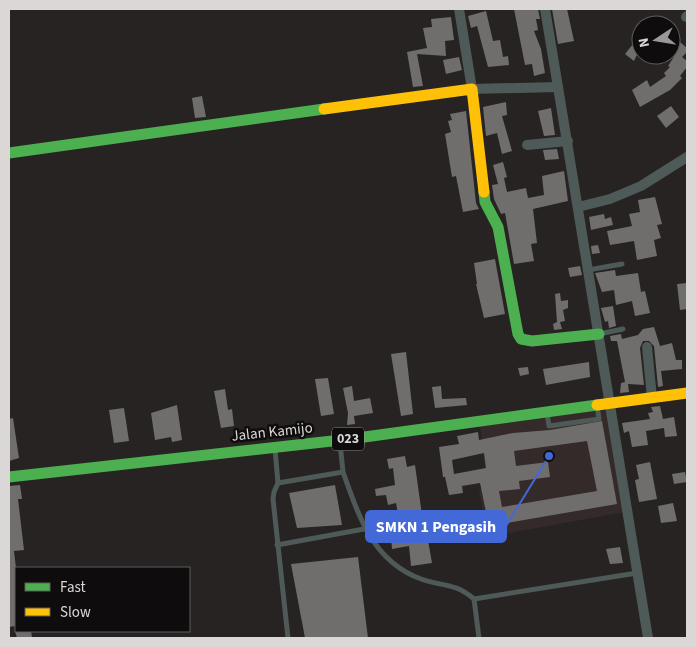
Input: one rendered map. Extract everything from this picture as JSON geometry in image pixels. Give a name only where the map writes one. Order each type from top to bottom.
[{"type":"street","points":[[459,9],[472,90],[485,202],[498,227],[518,334],[521,339],[532,341],[599,334]]},
{"type":"street","points":[[545,9],[648,638]]},
{"type":"street","points":[[9,154],[472,90],[558,87]]},
{"type":"street","points":[[526,145],[568,141]]},
{"type":"street","points":[[578,207],[610,199],[642,186],[687,157]]},
{"type":"street","points":[[647,347],[652,398]]},
{"type":"street","name":"Jalan Kamijo","points":[[9,477],[339,440],[687,393]]},
{"type":"lane","points":[[588,270],[622,264]]},
{"type":"lane","points":[[599,334],[623,329]]},
{"type":"lane","points":[[339,440],[343,472],[364,529],[383,555],[400,567],[420,578],[458,587],[474,599],[479,638]]},
{"type":"lane","points":[[274,446],[278,483],[273,499],[288,638]]},
{"type":"lane","points":[[278,483],[343,472]]},
{"type":"lane","points":[[277,545],[364,529]]},
{"type":"lane","points":[[474,599],[637,573]]},
{"type":"shaded area","points":[[607,408],[625,512],[488,537],[479,490],[487,488],[480,423]]},
{"type":"building","points":[[514,9],[538,9],[540,19],[536,19],[538,30],[534,31],[541,49],[545,73],[534,76],[532,64],[525,65]]},
{"type":"building","points":[[552,9],[567,9],[574,41],[558,44]]},
{"type":"building","points":[[486,11],[493,41],[500,40],[503,57],[508,56],[509,65],[488,67],[477,26],[471,28],[468,16]]},
{"type":"building","points":[[451,17],[454,40],[445,41],[446,56],[417,54],[423,86],[413,87],[407,52],[427,48],[423,28],[432,27],[431,19]]},
{"type":"building","points":[[681,43],[687,48],[687,52],[682,57],[687,61],[687,67],[680,76],[682,78],[670,90],[640,107],[632,90],[647,80],[650,87],[666,76],[664,73],[670,67],[668,66],[681,65]]},
{"type":"building","points":[[631,46],[631,59],[625,54]]},
{"type":"building","points":[[459,57],[462,70],[446,74],[443,60]]},
{"type":"building","points":[[202,96],[206,117],[195,118],[192,98]]},
{"type":"building","points":[[506,102],[507,115],[502,116],[512,151],[502,154],[497,133],[486,136],[483,107]]},
{"type":"building","points":[[671,106],[679,117],[666,128],[657,116]]},
{"type":"building","points":[[551,108],[555,135],[544,136],[538,111]]},
{"type":"building","points":[[466,111],[476,203],[479,209],[463,212],[456,176],[452,177],[445,134],[451,132],[448,121],[452,120],[450,114]]},
{"type":"building","points":[[557,149],[559,159],[545,160],[543,150]]},
{"type":"building","points":[[503,162],[507,177],[504,178],[507,192],[526,188],[528,198],[544,195],[542,176],[564,171],[568,201],[533,209],[537,243],[531,244],[534,261],[514,264],[505,213],[501,214],[494,199],[492,185],[498,184],[493,165]]},
{"type":"building","points":[[655,197],[662,224],[657,225],[661,238],[654,240],[657,256],[637,260],[634,241],[610,245],[607,231],[632,226],[629,214],[640,212],[638,200]]},
{"type":"building","points":[[604,214],[605,219],[611,217],[613,225],[591,230],[589,217]]},
{"type":"building","points":[[598,245],[600,253],[592,254],[591,246]]},
{"type":"building","points":[[495,259],[505,314],[484,318],[476,284],[474,263]]},
{"type":"building","points":[[580,266],[582,275],[570,277],[568,268]]},
{"type":"building","points":[[615,270],[616,276],[638,273],[641,292],[645,291],[650,313],[635,316],[632,301],[616,305],[614,290],[602,292],[595,273]]},
{"type":"building","points":[[687,283],[687,309],[680,310],[677,284]]},
{"type":"building","points":[[560,293],[561,301],[568,300],[568,308],[563,310],[565,321],[560,322],[562,329],[554,330],[553,324],[557,322],[555,294]]},
{"type":"building","points":[[613,306],[616,326],[609,328],[608,321],[605,322],[601,308]]},
{"type":"building","points":[[654,327],[660,346],[672,343],[676,360],[682,360],[682,369],[661,371],[663,386],[658,387],[654,346],[649,341],[643,341],[640,348],[644,385],[628,384],[629,392],[620,393],[621,383],[625,382],[617,341],[611,341],[610,336],[621,334],[622,339],[638,335],[643,329]]},
{"type":"building","points":[[406,352],[413,414],[401,416],[391,354]]},
{"type":"building","points":[[589,362],[590,377],[546,385],[543,369]]},
{"type":"building","points":[[528,367],[529,374],[520,376],[518,368]]},
{"type":"building","points":[[328,378],[334,414],[321,416],[315,379]]},
{"type":"building","points":[[352,386],[354,401],[370,398],[373,413],[354,416],[355,424],[347,425],[348,413],[343,388]]},
{"type":"building","points":[[441,386],[442,399],[466,398],[467,405],[435,408],[432,387]]},
{"type":"building","points":[[225,389],[228,410],[232,409],[234,426],[221,428],[214,391]]},
{"type":"building","points":[[177,405],[182,440],[172,442],[171,437],[155,440],[151,413]]},
{"type":"building","points":[[660,406],[663,419],[674,417],[677,436],[665,437],[664,428],[646,431],[648,445],[632,447],[629,431],[624,433],[622,423],[650,419],[648,413],[653,412],[651,407]]},
{"type":"building","points":[[124,408],[129,441],[114,443],[109,410]]},
{"type":"building","points":[[13,418],[19,458],[9,461],[9,419]]},
{"type":"building","points":[[602,421],[617,504],[489,526],[480,483],[462,486],[463,493],[449,495],[445,477],[443,477],[439,447],[459,444],[457,436],[478,432],[479,440],[513,433],[550,430]],"holes":[[[587,441],[597,491],[502,507],[499,491],[520,489],[519,481],[550,477],[548,462],[516,466],[514,451]],[[484,453],[486,468],[454,474],[452,460]]]},
{"type":"building","points":[[405,456],[407,467],[415,465],[422,515],[399,519],[396,503],[388,505],[386,495],[376,496],[375,489],[395,485],[393,468],[389,469],[387,459]]},
{"type":"building","points":[[650,462],[657,499],[639,502],[635,480],[639,479],[636,465]]},
{"type":"building","points":[[685,472],[687,482],[674,484],[672,474]]},
{"type":"building","points":[[20,485],[22,499],[18,499],[24,550],[14,551],[16,567],[15,626],[9,627],[9,486]]},
{"type":"building","points":[[335,485],[342,525],[297,528],[289,493]]},
{"type":"building","points":[[673,503],[677,521],[661,523],[658,506]]},
{"type":"building","points":[[426,529],[432,563],[411,566],[409,546],[392,549],[391,535]]},
{"type":"building","points":[[620,547],[623,563],[610,564],[606,549]]},
{"type":"building","points":[[358,557],[368,638],[305,638],[291,564]]},
{"type":"building","points":[[15,632],[31,632],[32,637],[17,638]]},
{"type":"traffic: fast","points":[[9,153],[324,109]]},
{"type":"traffic: fast","points":[[484,192],[485,202],[498,227],[518,334],[521,339],[532,341],[599,334]]},
{"type":"traffic: fast","points":[[9,477],[350,439],[597,405]]},
{"type":"traffic: slow","points":[[324,109],[472,89],[484,192]]},
{"type":"traffic: slow","points":[[597,405],[687,393]]},
{"type":"place","name":"SMKN 1 Pengasih","points":[[549,456]]}]
